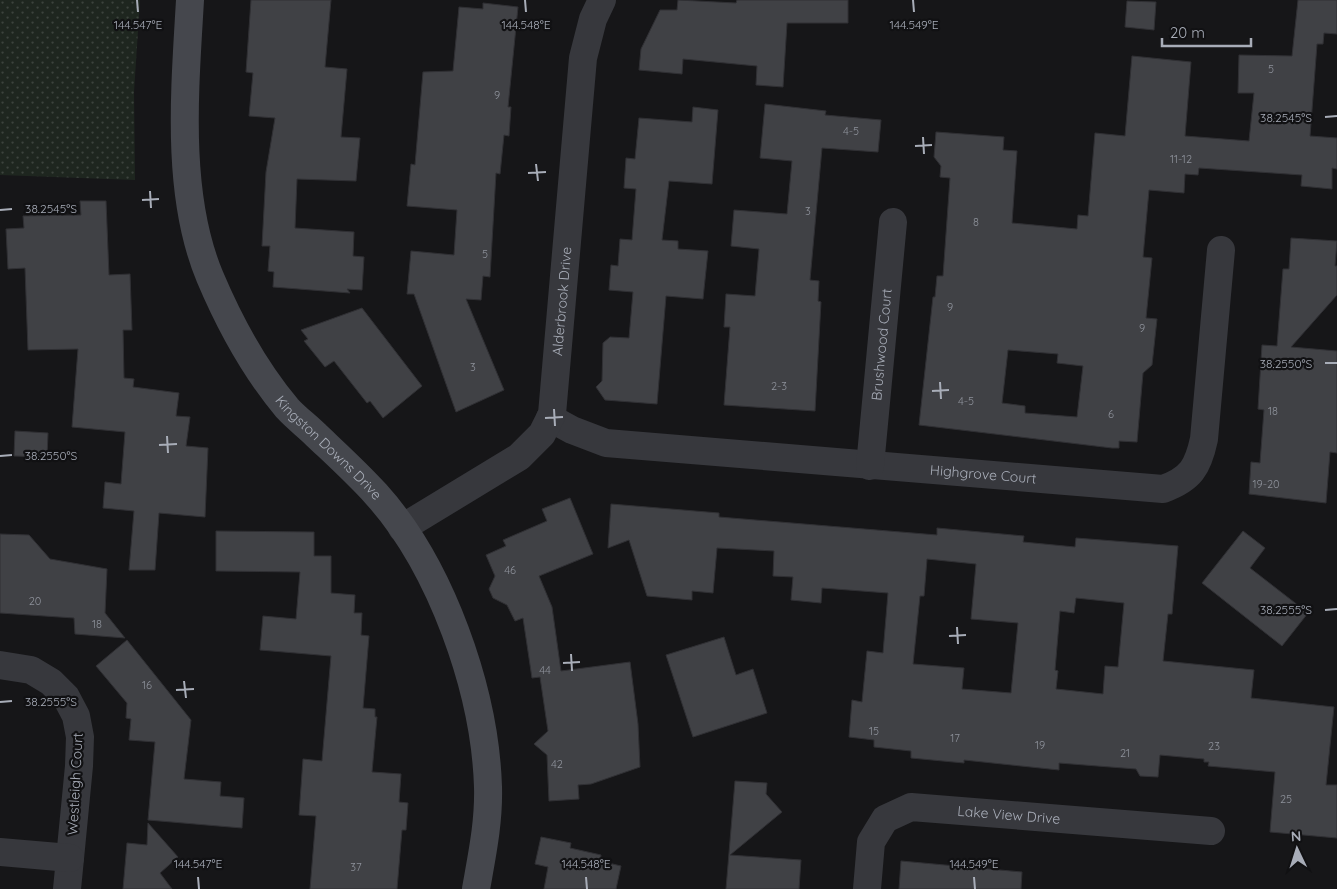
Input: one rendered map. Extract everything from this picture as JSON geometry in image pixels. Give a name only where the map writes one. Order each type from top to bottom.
[{"type":"street","name":"Kingston Downs Drive","points":[[190,0],[184,123],[196,228],[210,276],[257,365],[288,408],[377,495],[410,540],[440,596],[465,656],[485,752],[488,787],[486,832],[476,889]]},
{"type":"street","name":"Alderbrook Drive","points":[[402,528],[519,457],[542,434],[550,418],[583,58],[593,19],[602,0]]},
{"type":"street","name":"Brushwood Court","points":[[870,466],[893,222]]},
{"type":"street","name":"Highgrove Court","points":[[550,418],[572,430],[606,443],[870,466],[1163,488],[1177,484],[1199,462],[1204,439],[1220,250]]},
{"type":"street","name":"Westleigh Court","points":[[0,665],[31,670],[51,682],[66,697],[76,716],[80,737],[67,889]]},
{"type":"street","name":"Lake View Drive","points":[[867,889],[872,842],[885,819],[911,807],[1211,831]]},
{"type":"street","points":[[0,852],[70,858]]},
{"type":"shaded area","points":[[0,0],[140,0],[134,92],[135,180],[0,175]]},
{"type":"building","points":[[251,0],[331,0],[325,67],[347,69],[341,137],[360,138],[356,181],[297,179],[295,228],[354,232],[353,256],[364,257],[362,290],[347,289],[350,293],[273,287],[274,272],[268,271],[270,246],[262,246],[266,172],[275,118],[249,116],[253,73],[246,72]]},
{"type":"building","points":[[678,0],[736,3],[737,0],[848,0],[848,23],[787,23],[783,87],[756,85],[757,66],[683,59],[682,74],[639,70],[641,49],[660,10],[677,10]]},
{"type":"building","points":[[1298,0],[1337,0],[1337,34],[1324,33],[1323,44],[1317,44],[1310,136],[1337,138],[1337,169],[1332,168],[1332,189],[1301,186],[1302,175],[1199,168],[1198,175],[1185,174],[1184,193],[1149,190],[1143,257],[1152,258],[1146,318],[1157,319],[1152,365],[1143,373],[1137,442],[1119,441],[1119,448],[1112,448],[919,425],[933,297],[935,297],[937,276],[943,276],[950,178],[940,177],[941,166],[934,157],[936,132],[1004,137],[1003,150],[1017,151],[1012,223],[1077,229],[1078,215],[1088,216],[1095,133],[1125,136],[1132,56],[1191,62],[1185,136],[1249,141],[1254,93],[1238,93],[1239,55],[1292,56]],"holes":[[[1008,350],[1058,354],[1057,363],[1083,366],[1077,417],[1025,413],[1025,406],[1002,403]]]},
{"type":"building","points":[[1127,1],[1156,2],[1154,30],[1125,27]]},
{"type":"building","points":[[483,3],[518,7],[508,107],[511,107],[509,136],[504,135],[500,174],[496,173],[490,277],[483,276],[481,300],[466,299],[504,390],[456,412],[414,294],[407,294],[411,251],[454,255],[457,210],[407,206],[411,164],[415,165],[423,72],[453,71],[459,7],[483,9]]},
{"type":"building","points":[[765,104],[826,111],[825,115],[881,120],[878,152],[822,148],[810,280],[819,281],[818,301],[821,302],[815,411],[724,405],[730,327],[724,327],[726,294],[755,296],[759,249],[731,246],[734,210],[787,214],[792,161],[760,158]]},
{"type":"building","points":[[693,107],[718,110],[712,184],[669,181],[662,240],[678,241],[678,249],[708,251],[703,299],[666,296],[657,404],[605,400],[596,387],[602,381],[603,343],[610,337],[629,338],[633,292],[609,290],[611,265],[618,266],[620,239],[632,240],[636,189],[624,188],[626,158],[635,159],[639,118],[692,122]]},
{"type":"building","points":[[80,201],[106,201],[109,275],[130,274],[132,330],[123,330],[124,378],[134,379],[133,387],[179,393],[176,416],[190,417],[186,446],[208,448],[205,517],[159,513],[155,570],[129,570],[134,511],[103,508],[105,482],[121,484],[125,432],[72,427],[78,349],[28,350],[25,268],[8,269],[6,229],[24,228],[23,216],[81,215]]},
{"type":"building","points":[[1291,238],[1337,241],[1335,266],[1337,266],[1337,295],[1291,347],[1337,351],[1337,453],[1330,452],[1326,503],[1249,494],[1251,462],[1260,463],[1264,410],[1258,409],[1262,345],[1277,346],[1283,269],[1289,269]]},
{"type":"building","points":[[362,308],[422,386],[383,418],[370,401],[367,403],[334,361],[325,367],[304,341],[308,339],[301,330]]},
{"type":"building","points":[[15,431],[48,433],[47,457],[14,456]]},
{"type":"building","points":[[570,498],[593,554],[539,576],[552,607],[561,671],[630,662],[638,724],[640,767],[591,784],[578,785],[579,799],[549,801],[547,755],[534,744],[548,731],[540,677],[532,678],[523,618],[515,621],[507,605],[493,598],[489,589],[495,576],[486,555],[506,546],[503,540],[547,521],[542,509]]},
{"type":"building","points":[[611,504],[719,513],[719,517],[937,535],[937,528],[1024,536],[1023,542],[1075,547],[1076,538],[1178,546],[1172,614],[1168,614],[1163,661],[1254,670],[1251,698],[1334,707],[1326,785],[1337,785],[1337,838],[1270,832],[1275,772],[1208,766],[1209,762],[1204,762],[1204,759],[1160,755],[1158,777],[1140,776],[1136,769],[1059,763],[1059,770],[964,760],[964,763],[911,758],[911,751],[874,747],[874,740],[849,737],[852,700],[862,702],[867,651],[883,653],[888,593],[822,588],[821,603],[791,600],[793,577],[773,576],[774,551],[717,548],[713,593],[692,591],[692,600],[647,596],[629,540],[608,548]],"holes":[[[927,559],[976,564],[971,619],[1018,623],[1011,693],[962,689],[964,668],[913,664],[920,596],[924,596]],[[1076,598],[1124,603],[1118,667],[1105,666],[1103,694],[1056,689],[1058,671],[1055,670],[1060,611],[1074,613]]]},
{"type":"building","points":[[216,531],[314,532],[314,556],[331,556],[331,593],[355,595],[354,613],[362,613],[361,635],[369,636],[363,708],[375,709],[375,717],[377,717],[372,772],[401,774],[399,802],[408,803],[406,830],[402,830],[397,889],[310,889],[316,816],[299,815],[303,759],[322,761],[331,656],[260,650],[263,616],[296,619],[300,572],[216,571]]},
{"type":"building","points":[[1243,531],[1265,548],[1250,568],[1308,613],[1282,646],[1202,583]]},
{"type":"building","points":[[0,534],[29,535],[50,559],[107,569],[105,613],[125,638],[75,634],[74,618],[0,613]]},
{"type":"building","points":[[724,637],[736,675],[753,669],[767,713],[693,737],[666,655]]},
{"type":"building","points":[[127,640],[191,720],[184,779],[221,782],[220,796],[244,798],[242,828],[148,820],[155,742],[129,740],[131,719],[126,718],[127,703],[96,666]]},
{"type":"building","points":[[735,781],[767,783],[766,794],[782,812],[730,855],[801,860],[799,889],[726,889]]},
{"type":"building","points":[[148,823],[178,857],[160,873],[172,889],[123,889],[127,843],[147,845]]},
{"type":"building","points":[[541,837],[571,843],[570,848],[601,855],[600,861],[621,866],[616,889],[544,889],[548,867],[535,864]]},
{"type":"building","points":[[901,861],[1022,872],[1021,889],[899,889]]}]
